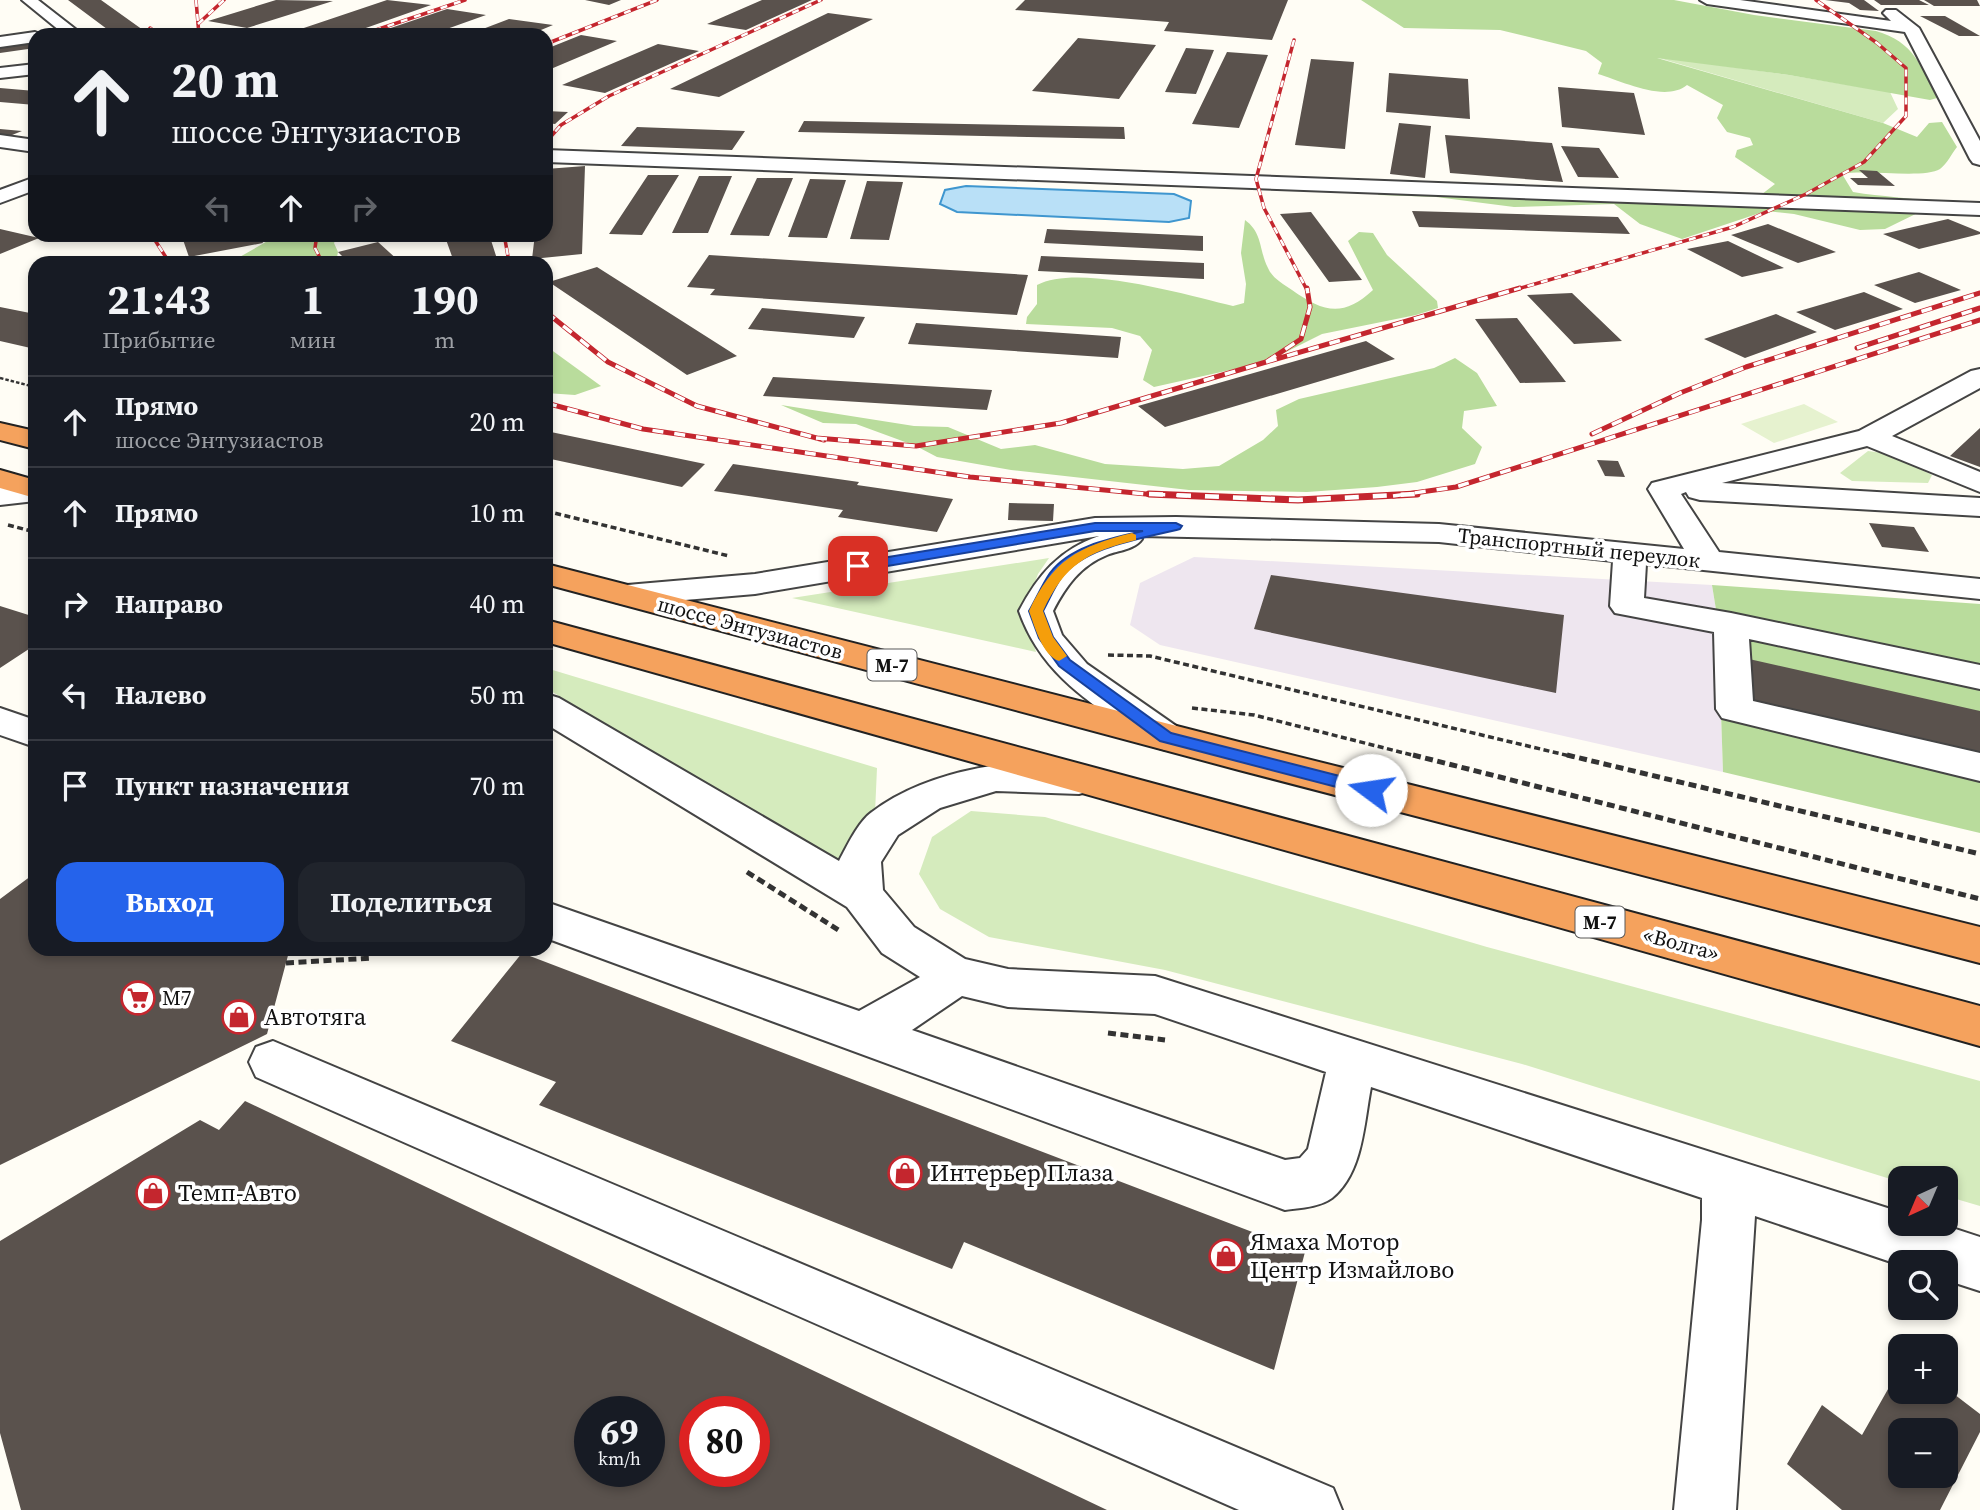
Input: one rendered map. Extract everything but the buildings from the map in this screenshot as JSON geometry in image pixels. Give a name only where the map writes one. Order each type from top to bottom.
[{"type":"highway","points":[[0,431],[28,438]]},
{"type":"highway","points":[[0,479],[28,488]]},
{"type":"highway","name":"шоссе Энтузиастов","points":[[553,576],[1239,756],[1980,945]]},
{"type":"highway","name":"М-7","points":[[553,633],[1081,780]]},
{"type":"highway","name":"«Волга»","points":[[1081,780],[1980,1026]]},
{"type":"street","points":[[29,0],[65,28]]},
{"type":"street","points":[[1707,0],[1911,28]]},
{"type":"street","points":[[1886,9],[1911,28],[1980,159]]},
{"type":"street","points":[[0,42],[28,38]]},
{"type":"street","points":[[0,73],[28,70]]},
{"type":"street","points":[[0,141],[28,145]]},
{"type":"street","points":[[553,156],[1980,209]]},
{"type":"street","points":[[0,197],[28,186]]},
{"type":"street","points":[[1663,489],[1869,436],[1980,377]]},
{"type":"street","points":[[1869,436],[1980,483]]},
{"type":"street","points":[[1663,489],[1980,507]]},
{"type":"street","points":[[1663,489],[1708,561]]},
{"type":"street","points":[[0,495],[28,491]]},
{"type":"street","points":[[627,595],[755,584],[982,537],[1095,527],[1190,523]]},
{"type":"street","points":[[1166,737],[1065,663],[1046,638],[1036,611],[1057,574],[1077,558],[1107,543],[1190,523]]},
{"type":"street","name":"Транспортный переулок","points":[[1190,523],[1439,533],[1980,589]]},
{"type":"street","points":[[1630,553],[1627,606],[1731,624],[1980,677]]},
{"type":"street","points":[[1731,624],[1735,709],[1980,767]]},
{"type":"street","points":[[553,712],[862,895],[898,940],[954,975],[1008,988],[1155,995],[1980,1264]]},
{"type":"street","points":[[0,721],[28,731]]},
{"type":"street","points":[[862,895],[860,861],[866,851],[884,824],[926,797],[996,777],[1081,780]]},
{"type":"street","points":[[553,923],[1284,1185],[1313,1181],[1331,1161],[1352,1061]]},
{"type":"street","points":[[859,1032],[891,1020],[935,992],[954,975]]},
{"type":"street","points":[[273,1062],[1311,1510]]},
{"type":"street","points":[[1705,1510],[1729,1220],[1728,1182]]},
{"type":"path","points":[[0,378],[28,385]]},
{"type":"path","points":[[553,513],[741,559]]},
{"type":"path","points":[[0,523],[28,530]]},
{"type":"path","points":[[1103,654],[1150,656],[1980,854]]},
{"type":"path","points":[[1254,715],[1980,899]]},
{"type":"path","points":[[286,963],[372,958]]},
{"type":"shaded area","points":[[1194,557],[1712,585],[1718,622],[1723,772],[1160,645],[1130,625],[1140,583]]},
{"type":"green space","points":[[1361,0],[1674,0],[1754,15],[1876,31],[1908,49],[1921,66],[1937,98],[1930,100],[1789,75],[1657,58],[1883,123],[1917,137],[1929,123],[1942,122],[1957,147],[1943,167],[1932,172],[1842,174],[1853,192],[1938,203],[1885,229],[1860,230],[1794,214],[1766,211],[1682,239],[1640,224],[1614,204],[1514,207],[1436,197],[1378,195],[1382,186],[1757,198],[1775,184],[1735,157],[1737,150],[1753,145],[1750,138],[1727,132],[1717,118],[1723,105],[1687,85],[1667,92],[1643,89],[1598,74],[1602,63],[1586,51],[1500,30],[1404,28]]},
{"type":"green space","points":[[1652,56],[1890,92],[1898,109],[1883,123]]},
{"type":"green space","points":[[1245,220],[1258,236],[1265,262],[1272,275],[1314,303],[1333,309],[1342,308],[1352,305],[1373,290],[1348,241],[1359,232],[1373,233],[1387,255],[1437,301],[1438,308],[1322,334],[1266,362],[1154,387],[1143,380],[1152,350],[1140,336],[1112,328],[1026,324],[1027,317],[1037,304],[1037,285],[1055,279],[1105,279],[1233,306],[1244,303],[1246,284],[1241,253]]},
{"type":"green space","points":[[266,242],[334,242],[338,252],[337,256],[241,256]]},
{"type":"green space","points":[[553,351],[601,386],[575,395],[553,393]]},
{"type":"green space","points":[[1455,358],[1477,373],[1497,406],[1464,411],[1462,428],[1482,447],[1475,464],[1417,482],[1307,492],[1189,490],[1011,470],[937,457],[916,446],[856,424],[823,423],[781,405],[914,426],[948,427],[1001,449],[1035,445],[1105,464],[1183,469],[1219,466],[1263,440],[1278,426],[1276,410],[1299,399],[1434,368]]},
{"type":"green space","points":[[1804,404],[1838,422],[1774,443],[1741,424]]},
{"type":"green space","points":[[1868,451],[1890,454],[1932,475],[1928,483],[1852,481],[1840,473]]},
{"type":"green space","points":[[1049,558],[1038,574],[1024,612],[1036,652],[792,598]]},
{"type":"green space","points":[[1712,585],[1980,604],[1980,833],[1723,772],[1718,622]]},
{"type":"green space","points":[[553,670],[877,768],[875,813],[834,864],[553,692]]},
{"type":"green space","points":[[971,811],[1045,817],[1487,947],[1980,1081],[1980,1206],[1958,1200],[1958,1166],[1888,1166],[1888,1178],[1522,1064],[1165,970],[989,937],[940,909],[919,874],[932,837]]},
{"type":"water","points":[[966,186],[1174,194],[1191,201],[1189,218],[1169,222],[957,212],[940,204],[945,190]]},
{"type":"railway","points":[[196,0],[198,24]]},
{"type":"railway","points":[[198,24],[224,0]]},
{"type":"railway","points":[[382,28],[465,0]]},
{"type":"railway","points":[[553,41],[657,0]]},
{"type":"railway","points":[[553,134],[561,125],[609,96],[821,0]]},
{"type":"railway","points":[[1514,290],[1733,227],[1806,194],[1864,162],[1906,116],[1906,68],[1877,43],[1816,0]]},
{"type":"railway","points":[[198,24],[198,28]]},
{"type":"railway","points":[[1294,40],[1256,179],[1264,208],[1307,290]]},
{"type":"railway","points":[[156,242],[165,256]]},
{"type":"railway","points":[[316,242],[315,248],[319,256]]},
{"type":"railway","points":[[505,242],[508,256]]},
{"type":"railway","points":[[1266,362],[1301,339],[1310,307],[1307,288]]},
{"type":"railway","points":[[1266,362],[1520,288]]},
{"type":"railway","points":[[1592,434],[1680,393],[1746,367],[1980,293]]},
{"type":"railway","points":[[1857,348],[1980,308]]},
{"type":"railway","points":[[553,318],[608,362],[697,406],[817,438]]},
{"type":"railway","points":[[1402,495],[1456,487],[1980,320]]},
{"type":"railway","points":[[817,438],[916,446],[1061,423],[1266,362]]},
{"type":"railway","points":[[553,405],[643,429],[970,477],[1193,496]]},
{"type":"railway","points":[[817,438],[824,440]]},
{"type":"railway","points":[[1149,494],[1298,500],[1402,495]]},
{"type":"railway","points":[[1402,495],[1417,494]]},
{"type":"railway","points":[[1393,496],[1402,495]]},
{"type":"slow traffic","points":[[1059,656],[1046,638],[1036,611],[1048,586],[1057,574],[1077,558],[1107,543],[1132,537]]},
{"type":"place","name":"М7","points":[[138,998]]},
{"type":"place","name":"Автотяга","points":[[239,1017]]},
{"type":"place","name":"Интерьер Плаза","points":[[905,1173]]},
{"type":"place","name":"Темп-Авто","points":[[153,1193]]},
{"type":"place","name":"Ямаха Мотор Центр Измайлово","points":[[1226,1256]]},
{"type":"route","points":[[858,566],[1095,527],[1176,526],[1107,543],[1077,558],[1057,574],[1036,611],[1046,638],[1074,672],[1166,737],[1371,790]]}]
